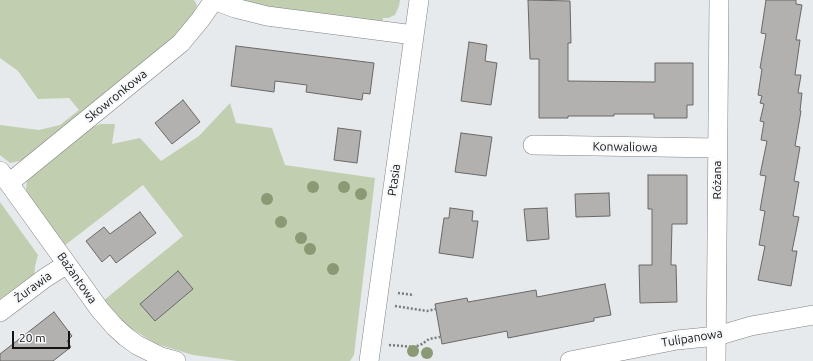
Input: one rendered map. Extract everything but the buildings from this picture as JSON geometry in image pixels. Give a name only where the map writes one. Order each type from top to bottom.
[{"type":"street","name":"Skowronkowa","points":[[4,177],[181,43],[214,0],[235,8],[266,16],[414,35]]},
{"type":"street","name":"Ptasia","points":[[368,361],[419,0]]},
{"type":"street","name":"Różana","points":[[716,361],[719,0]]},
{"type":"street","name":"Konwaliowa","points":[[533,145],[717,148]]},
{"type":"street","name":"Bażantowa","points":[[4,177],[100,310],[115,327],[137,345],[162,357],[176,361]]},
{"type":"street","name":"Żurawia","points":[[0,312],[45,278],[67,264]]},
{"type":"street","name":"Tulipanowa","points":[[570,361],[677,340],[717,336],[751,326],[813,315]]},
{"type":"path","points":[[395,293],[414,295]]},
{"type":"path","points":[[394,306],[427,311],[436,309]]},
{"type":"path","points":[[389,345],[415,347],[429,339],[440,337]]},
{"type":"green space","points":[[0,0],[194,0],[197,5],[193,17],[179,36],[24,160],[10,163],[0,155],[0,125],[39,130],[60,125],[79,110],[69,98],[38,99],[18,71],[0,58]]},
{"type":"green space","points":[[232,0],[400,0],[395,15],[388,18],[383,18],[382,23],[261,8]]},
{"type":"green space","points":[[230,103],[236,123],[272,128],[285,165],[375,178],[354,355],[350,361],[237,361],[193,355],[157,344],[125,325],[103,301],[183,236],[143,185],[64,246],[29,197],[26,189],[27,181],[90,128],[101,124],[115,124],[112,144],[140,138],[161,161],[199,136]]},
{"type":"green space","points":[[0,202],[38,255],[34,278],[0,303]]}]
